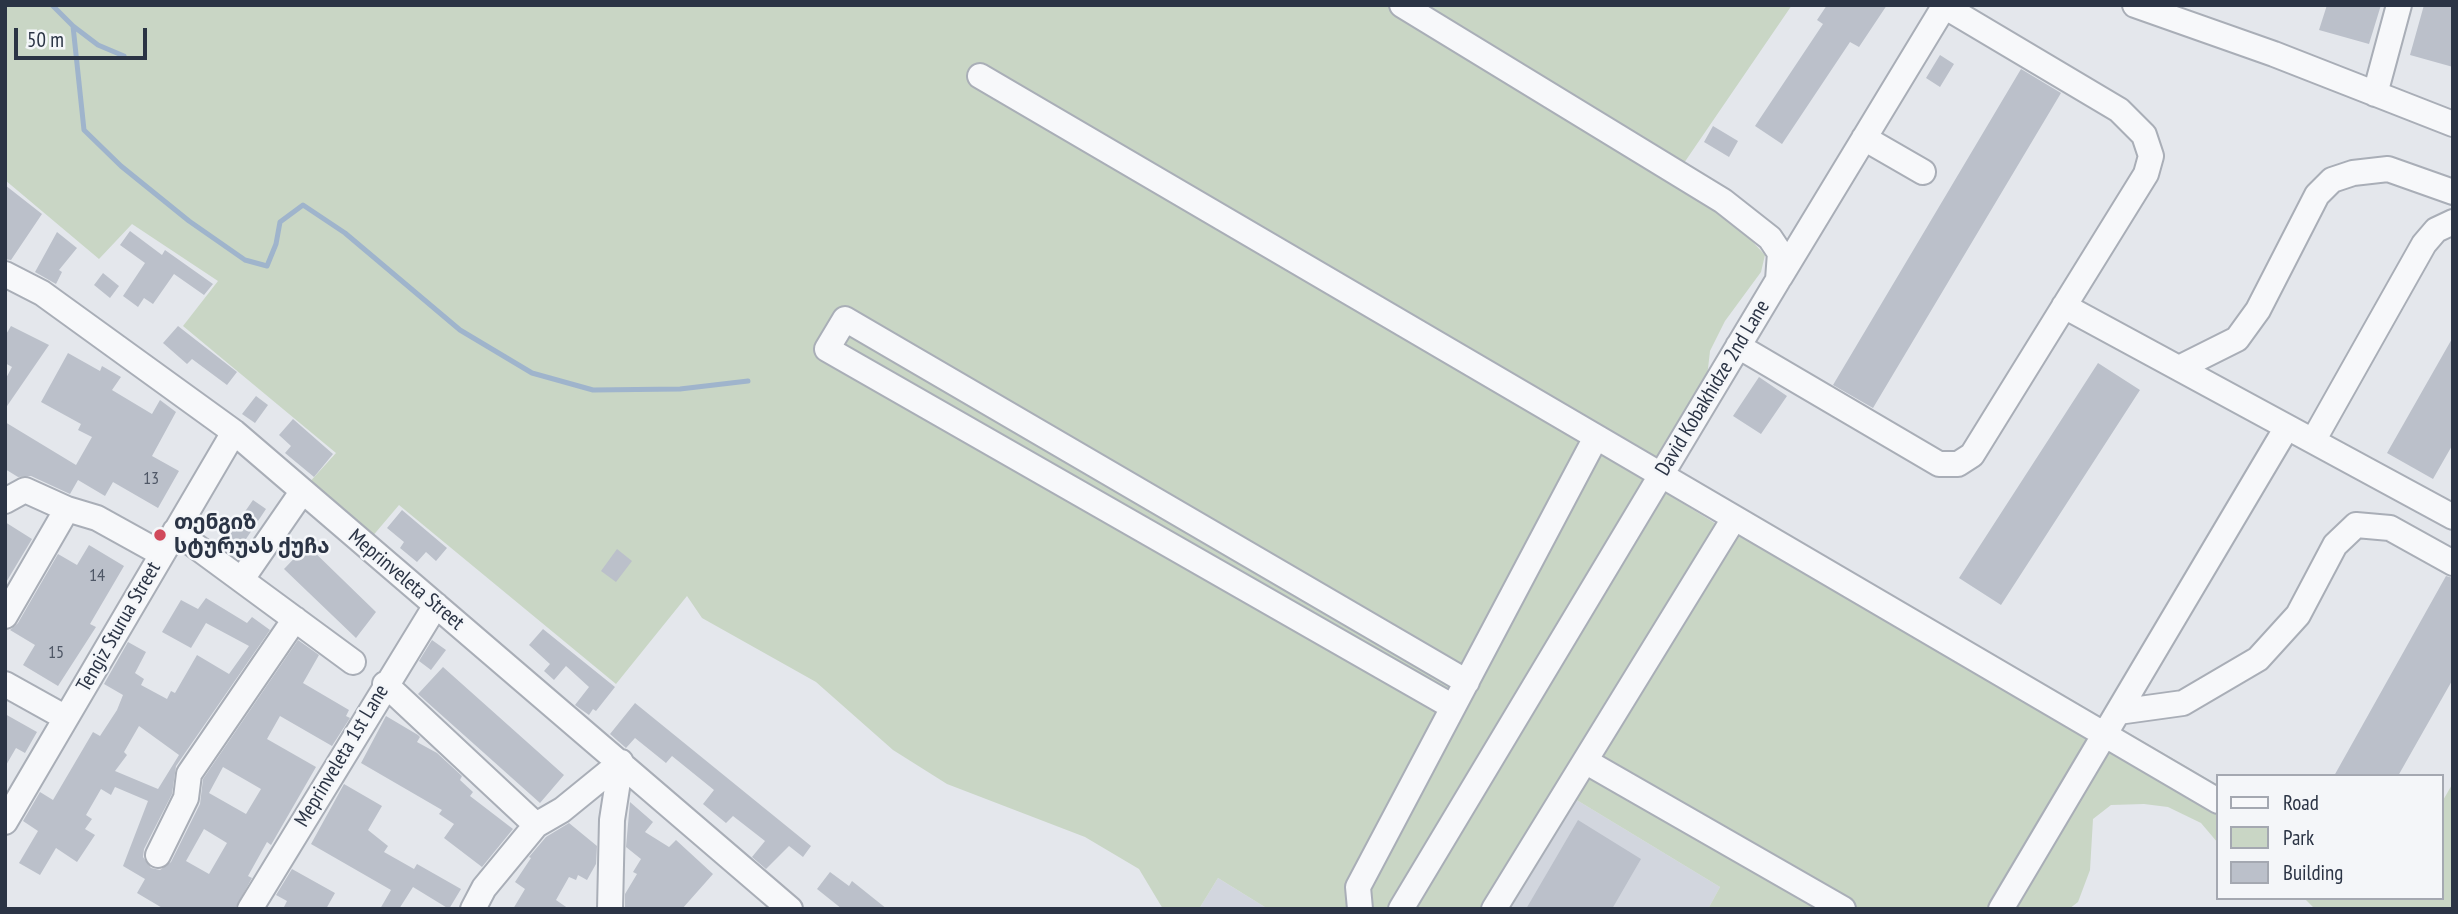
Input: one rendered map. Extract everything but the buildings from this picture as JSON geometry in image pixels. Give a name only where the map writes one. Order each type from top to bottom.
[{"type":"street","name":"David Kobakhidze 2nd Lane","points":[[1401,909],[1778,280],[1780,253],[1770,238],[1723,201],[1402,5]]},
{"type":"street","points":[[2135,5],[2274,54],[2453,124]]},
{"type":"street","points":[[2375,93],[2399,5]]},
{"type":"street","points":[[1738,346],[1939,464],[1958,464],[1972,455],[2146,174],[2151,156],[2144,135],[2119,110],[1944,6],[1778,280]]},
{"type":"street","points":[[980,76],[1733,520],[2216,800]]},
{"type":"street","points":[[1864,138],[1923,172]]},
{"type":"street","points":[[2179,368],[2237,340],[2258,310],[2317,195],[2332,180],[2353,173],[2388,169],[2453,192]]},
{"type":"street","points":[[2313,441],[2424,244],[2436,230],[2453,222]]},
{"type":"street","name":"Meprinveleta Street","points":[[5,274],[64,308],[233,432],[790,909]]},
{"type":"street","points":[[2064,306],[2453,517]]},
{"type":"street","points":[[1453,707],[827,349],[845,318],[1466,682]]},
{"type":"street","points":[[2001,909],[2287,427]]},
{"type":"street","name":"Tengiz Sturua Street","points":[[5,822],[233,432]]},
{"type":"street","points":[[1360,909],[1358,887],[1595,439]]},
{"type":"street","points":[[7,496],[25,490],[67,509],[97,518],[162,554]]},
{"type":"street","points":[[242,579],[302,492]]},
{"type":"street","points":[[5,616],[67,509]]},
{"type":"street","points":[[1494,909],[1733,520]]},
{"type":"street","points":[[2118,712],[2183,703],[2258,659],[2298,615],[2335,545],[2356,525],[2390,528],[2453,563]]},
{"type":"street","points":[[176,531],[353,662]]},
{"type":"street","name":"Meprinveleta 1st Lane","points":[[250,909],[384,684],[436,605]]},
{"type":"street","points":[[158,855],[186,798],[190,774],[295,620]]},
{"type":"street","points":[[5,684],[66,718]]},
{"type":"street","points":[[384,684],[536,825]]},
{"type":"street","points":[[1585,761],[1843,909]]},
{"type":"street","points":[[473,909],[484,888],[536,825],[562,810],[621,762]]},
{"type":"street","points":[[610,909],[612,820],[621,762]]},
{"type":"shaded area","points":[[1575,799],[1720,887],[1708,909],[1509,909]]},
{"type":"shaded area","points":[[1218,878],[1268,909],[1199,909]]},
{"type":"green space","points":[[5,5],[1386,5],[1719,206],[1765,255],[1761,272],[1725,321],[1710,351],[1706,386],[1393,909],[1268,909],[1218,878],[1199,909],[1163,909],[1139,869],[1085,837],[947,784],[893,750],[816,682],[702,618],[687,596],[616,684],[399,505],[371,538],[307,485],[336,453],[183,326],[218,281],[132,224],[99,259],[5,180]]},
{"type":"green space","points":[[1423,5],[1792,5],[1684,163]]},
{"type":"green space","points":[[1661,490],[1718,525],[1485,909],[1410,909]]},
{"type":"green space","points":[[1750,512],[2216,784],[2216,841],[2201,823],[2168,807],[2144,804],[2111,805],[2093,819],[2090,870],[2078,902],[2069,909],[1708,909],[1720,887],[1575,799]]},
{"type":"green space","points":[[2453,783],[2453,909],[2315,909],[2306,900],[2444,900],[2444,799]]},
{"type":"waterway","points":[[52,5],[73,26],[84,130],[121,166],[189,221],[245,260],[267,266],[276,244],[280,222],[303,205],[345,233],[460,330],[532,373],[593,390],[680,389],[748,381]]},
{"type":"waterway","points":[[73,26],[98,45],[124,56]]},
{"type":"place","name":"თენგიზ სტურუას ქუჩა","points":[[160,535]]}]
